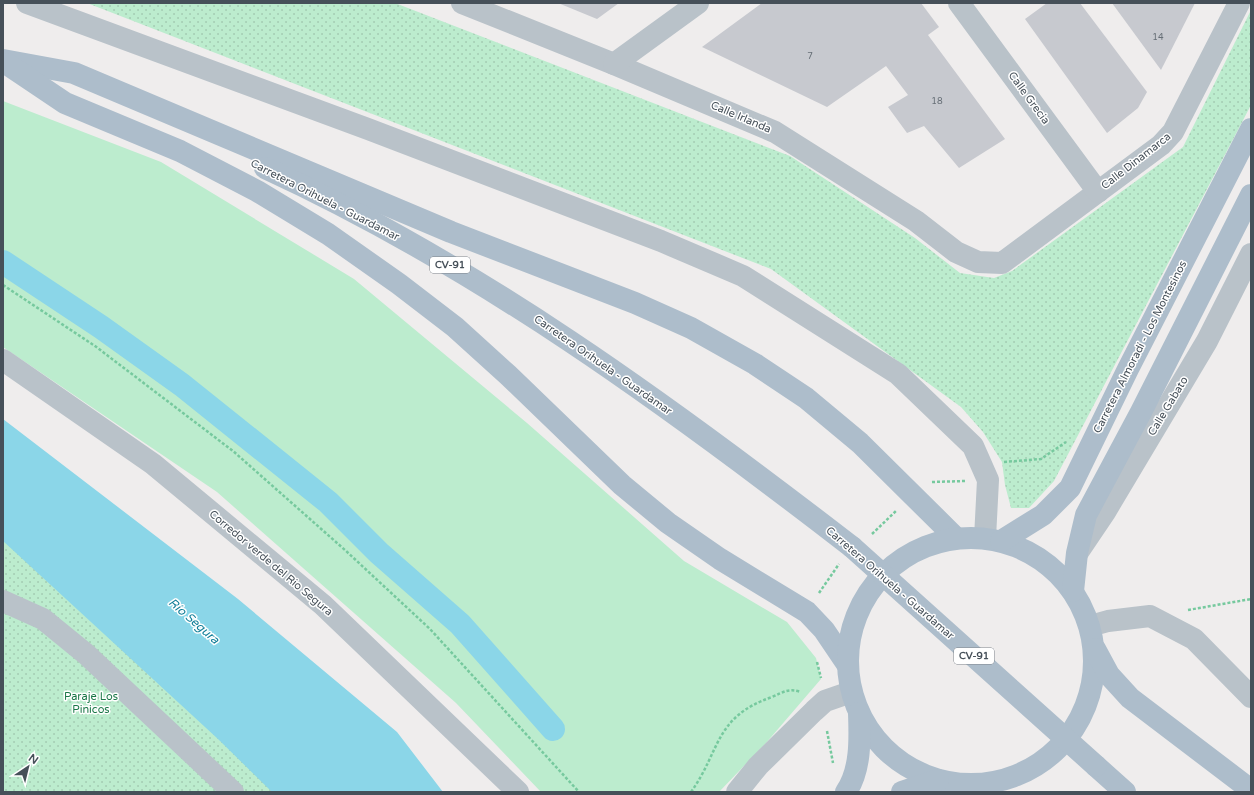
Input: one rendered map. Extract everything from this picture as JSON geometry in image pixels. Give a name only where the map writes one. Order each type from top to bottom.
[{"type":"main road","points":[[3,61],[74,73],[171,112],[430,224],[634,303],[691,328],[755,364],[806,398],[860,443],[956,538]]},
{"type":"main road","points":[[3,61],[65,103],[180,151],[257,192],[334,238],[399,284],[454,327],[508,375],[622,485],[668,523],[720,559],[807,612],[824,630],[847,664]]},
{"type":"main road","name":"Carretera Orihuela - Guardamar","points":[[3,61],[187,132],[281,176],[457,269],[540,320],[624,377],[751,469],[853,549],[1125,792]]},
{"type":"main road","name":"Carretera Almoradí - Los Montesinos","points":[[993,539],[1044,514],[1070,488],[1128,369],[1251,129]]},
{"type":"main road","points":[[1073,591],[1077,553],[1086,515],[1141,412],[1251,195]]},
{"type":"main road","points":[[963,787],[998,782],[1026,772],[1051,755],[1072,733],[1086,707],[1094,678],[1094,648],[1090,626],[1083,608],[1073,591],[1053,569],[1029,552],[993,539],[956,538],[927,545],[899,559],[877,580],[860,605],[850,634],[847,664],[851,692],[859,713],[879,743],[906,766],[938,780],[963,787],[991,792]]},
{"type":"main road","points":[[1094,648],[1109,675],[1130,698],[1251,790]]},
{"type":"main road","points":[[846,791],[852,779],[860,742],[859,713]]},
{"type":"main road","points":[[902,792],[938,780]]},
{"type":"street","points":[[27,3],[368,129],[639,232],[743,276],[898,374],[973,446],[988,480],[993,539]]},
{"type":"street","name":"Calle Irlanda","points":[[462,3],[614,64],[775,132],[916,221],[956,252],[978,262],[1002,263]]},
{"type":"street","points":[[614,64],[698,3]]},
{"type":"street","name":"Calle Grecia","points":[[960,3],[1098,192]]},
{"type":"street","name":"Calle Dinamarca","points":[[1002,263],[1160,145],[1174,132],[1239,3]]},
{"type":"street","name":"Calle Gabato","points":[[1077,553],[1105,512],[1207,340],[1251,254]]},
{"type":"street","name":"Corredor verde del Rio Segura","points":[[3,360],[153,464],[323,605],[518,792]]},
{"type":"street","points":[[3,601],[43,619],[86,654],[233,792]]},
{"type":"street","points":[[1090,626],[1108,621],[1150,616],[1194,639],[1251,697]]},
{"type":"street","points":[[737,792],[758,766],[825,701],[851,692]]},
{"type":"path","points":[[3,284],[95,346],[232,452],[327,534],[430,628],[579,792]]},
{"type":"path","points":[[807,612],[853,549],[912,495],[929,482],[973,480],[985,474],[1002,462],[1041,459],[1071,438]]},
{"type":"path","points":[[1150,616],[1251,599]]},
{"type":"path","points":[[816,658],[825,701],[826,724],[833,766],[846,791]]},
{"type":"path","points":[[691,792],[698,783],[722,733],[740,712],[764,699],[792,689],[825,701]]},
{"type":"green space","points":[[87,3],[395,3],[790,156],[915,238],[960,273],[994,278],[1012,271],[1183,147],[1251,10],[1251,105],[1054,481],[1029,508],[1011,508],[1005,485],[1002,462],[983,432],[961,407],[771,269]]},
{"type":"green space","points":[[3,101],[161,162],[354,279],[527,423],[684,561],[787,622],[816,658],[821,679],[766,743],[719,792],[541,792],[456,703],[217,492],[3,347]]},
{"type":"green space","name":"Paraje Los Pinicos","points":[[3,516],[279,792],[3,791]]},
{"type":"water","name":"Río Segura","points":[[3,419],[238,599],[397,732],[443,792],[272,792],[218,739],[3,541]]},
{"type":"building","points":[[558,3],[619,3],[597,19]]},
{"type":"building","points":[[762,3],[921,3],[939,27],[928,35],[1005,139],[959,168],[924,126],[907,133],[888,107],[908,95],[886,66],[827,107],[702,47]]},
{"type":"building","points":[[1047,3],[1080,3],[1147,92],[1138,108],[1107,133],[1025,19]]},
{"type":"building","points":[[1112,3],[1195,3],[1161,70]]},
{"type":"waterway","points":[[3,262],[101,327],[182,385],[328,502],[379,553],[460,624],[553,729]]}]
